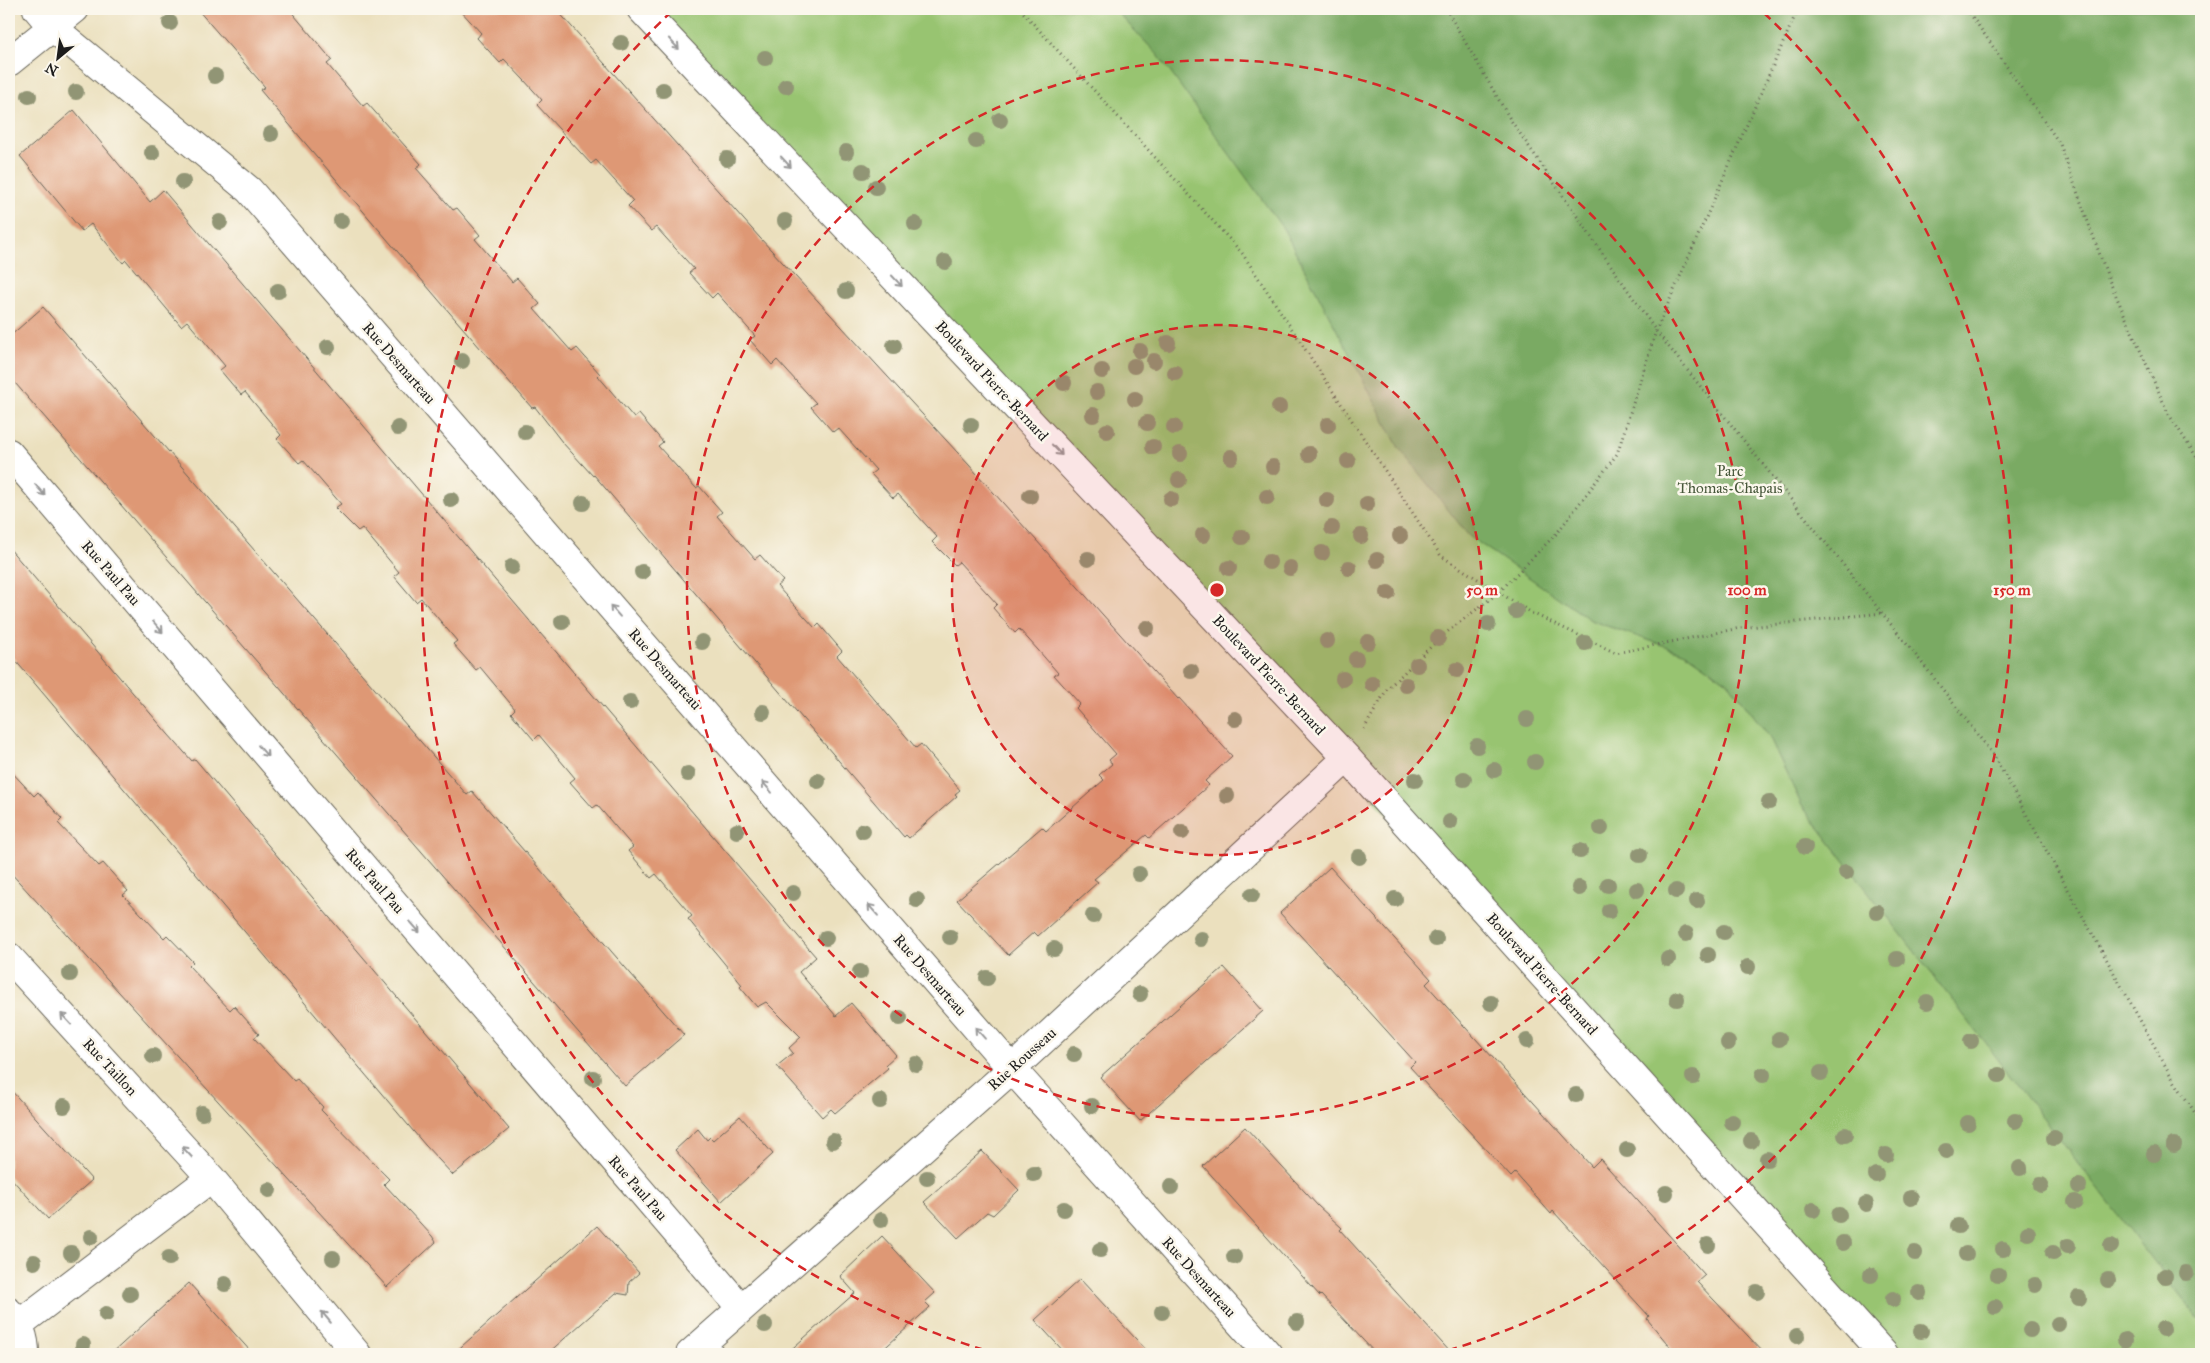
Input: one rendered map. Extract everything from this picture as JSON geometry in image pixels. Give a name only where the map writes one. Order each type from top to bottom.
[{"type":"street","points":[[9,62],[44,18],[75,9]]},
{"type":"street","name":"Boulevard Pierre-Bernard","points":[[641,9],[1347,758],[1884,1354]]},
{"type":"street","name":"Rue Desmarteau","points":[[44,18],[249,190],[1012,1069],[1268,1354]]},
{"type":"street","name":"Rue Paul Pau","points":[[9,454],[741,1308]]},
{"type":"street","name":"Rue Rousseau","points":[[690,1354],[1012,1069],[1347,758]]},
{"type":"street","name":"Rue Taillon","points":[[9,958],[211,1178],[357,1354]]},
{"type":"street","points":[[25,1354],[25,1340],[14,1318],[211,1178]]},
{"type":"path","points":[[1020,9],[1242,253],[1441,556],[1532,612],[1616,653],[1740,628],[1882,613]]},
{"type":"path","points":[[1446,9],[1510,119],[1656,331],[1994,756],[2171,1076],[2201,1122]]},
{"type":"path","points":[[1347,758],[1387,689],[1442,636],[1499,592],[1557,533],[1617,454],[1656,331],[1798,9]]},
{"type":"path","points":[[1967,9],[2060,144],[2113,289],[2168,413],[2201,464]]},
{"type":"green space","name":"Parc Thomas-Chapais","points":[[641,9],[2201,9],[2201,1354],[1886,1354]]},
{"type":"green space","points":[[1114,9],[2201,9],[2201,1322],[1802,806],[1769,736],[1729,683],[1686,653],[1592,621],[1469,536],[1399,448],[1284,230],[1158,55]]},
{"type":"building","points":[[197,9],[289,9],[332,60],[327,64],[363,106],[367,103],[421,164],[416,168],[453,210],[457,208],[480,235],[475,239],[512,282],[517,278],[540,304],[534,309],[572,352],[577,348],[634,418],[639,414],[663,442],[658,446],[696,488],[699,486],[722,512],[717,516],[755,559],[760,555],[783,581],[777,586],[815,628],[819,624],[842,651],[837,656],[916,748],[921,744],[960,790],[955,794],[957,796],[909,838],[906,835],[904,837],[594,475],[562,442],[535,407],[532,408],[443,305],[260,90],[265,87]]},
{"type":"building","points":[[459,9],[556,9],[760,238],[969,465],[1178,699],[1232,756],[1205,781],[1209,785],[1149,838],[1146,835],[1094,879],[1098,882],[1038,936],[1034,932],[1008,955],[957,900],[1042,827],[1046,831],[1104,780],[1099,775],[1112,764],[1109,760],[1116,754],[1076,708],[1080,704],[1054,675],[1058,673],[1038,650],[1019,629],[1015,633],[993,608],[997,604],[959,562],[955,565],[932,542],[937,537],[898,494],[893,498],[871,474],[876,470],[838,428],[833,432],[811,407],[816,403],[777,360],[772,365],[750,340],[755,336],[717,293],[712,298],[689,273],[694,269],[656,227],[651,231],[628,206],[633,201],[596,160],[591,164],[537,105],[542,100],[504,59],[500,63],[477,38],[481,33]]},
{"type":"building","points":[[74,110],[150,202],[163,190],[816,957],[799,972],[836,1016],[851,1003],[896,1055],[885,1065],[888,1068],[835,1113],[831,1109],[822,1117],[777,1066],[793,1053],[789,1048],[801,1037],[766,1002],[757,1007],[740,987],[742,985],[688,919],[692,916],[656,874],[651,878],[628,851],[633,847],[597,805],[593,808],[570,782],[575,778],[539,735],[534,740],[511,713],[515,709],[480,667],[476,670],[453,644],[457,641],[421,598],[416,602],[394,576],[399,572],[362,528],[358,531],[335,508],[341,504],[303,460],[299,463],[277,439],[281,435],[245,392],[241,395],[220,370],[225,366],[187,321],[181,326],[126,260],[123,263],[91,224],[82,231],[20,156]]},
{"type":"building","points":[[43,307],[467,795],[472,791],[684,1035],[625,1086],[9,376],[9,337]]},
{"type":"building","points":[[9,548],[168,734],[192,761],[195,759],[509,1129],[453,1175],[425,1145],[9,653]]},
{"type":"building","points":[[9,769],[34,796],[38,792],[62,819],[58,823],[99,866],[103,863],[128,891],[123,895],[164,938],[167,935],[193,962],[189,966],[230,1010],[234,1006],[259,1034],[254,1038],[294,1081],[297,1079],[323,1107],[321,1110],[389,1179],[384,1184],[432,1236],[436,1242],[387,1287],[9,871]]},
{"type":"building","points":[[1330,867],[1431,979],[1426,984],[1592,1167],[1600,1159],[1705,1275],[1697,1282],[1765,1354],[1676,1354],[1647,1319],[1649,1316],[1553,1211],[1551,1214],[1515,1173],[1511,1177],[1410,1067],[1415,1062],[1280,913]]},
{"type":"building","points":[[1224,967],[1263,1011],[1140,1121],[1100,1077]]},
{"type":"building","points":[[9,1088],[92,1180],[48,1219],[9,1176]]},
{"type":"building","points":[[740,1116],[773,1154],[721,1202],[675,1150],[698,1129],[707,1140],[710,1137],[713,1140]]},
{"type":"building","points":[[1245,1127],[1318,1206],[1342,1228],[1340,1230],[1452,1354],[1376,1354],[1320,1296],[1203,1166]]},
{"type":"building","points":[[982,1151],[1019,1190],[993,1215],[987,1212],[958,1238],[924,1202]]},
{"type":"building","points":[[597,1226],[639,1273],[629,1282],[628,1295],[616,1293],[547,1354],[453,1354]]},
{"type":"building","points":[[882,1236],[935,1293],[925,1302],[930,1307],[878,1354],[786,1354],[855,1293],[840,1276]]},
{"type":"building","points":[[1080,1279],[1150,1354],[1066,1354],[1035,1320]]},
{"type":"building","points":[[189,1283],[253,1354],[111,1354]]}]
